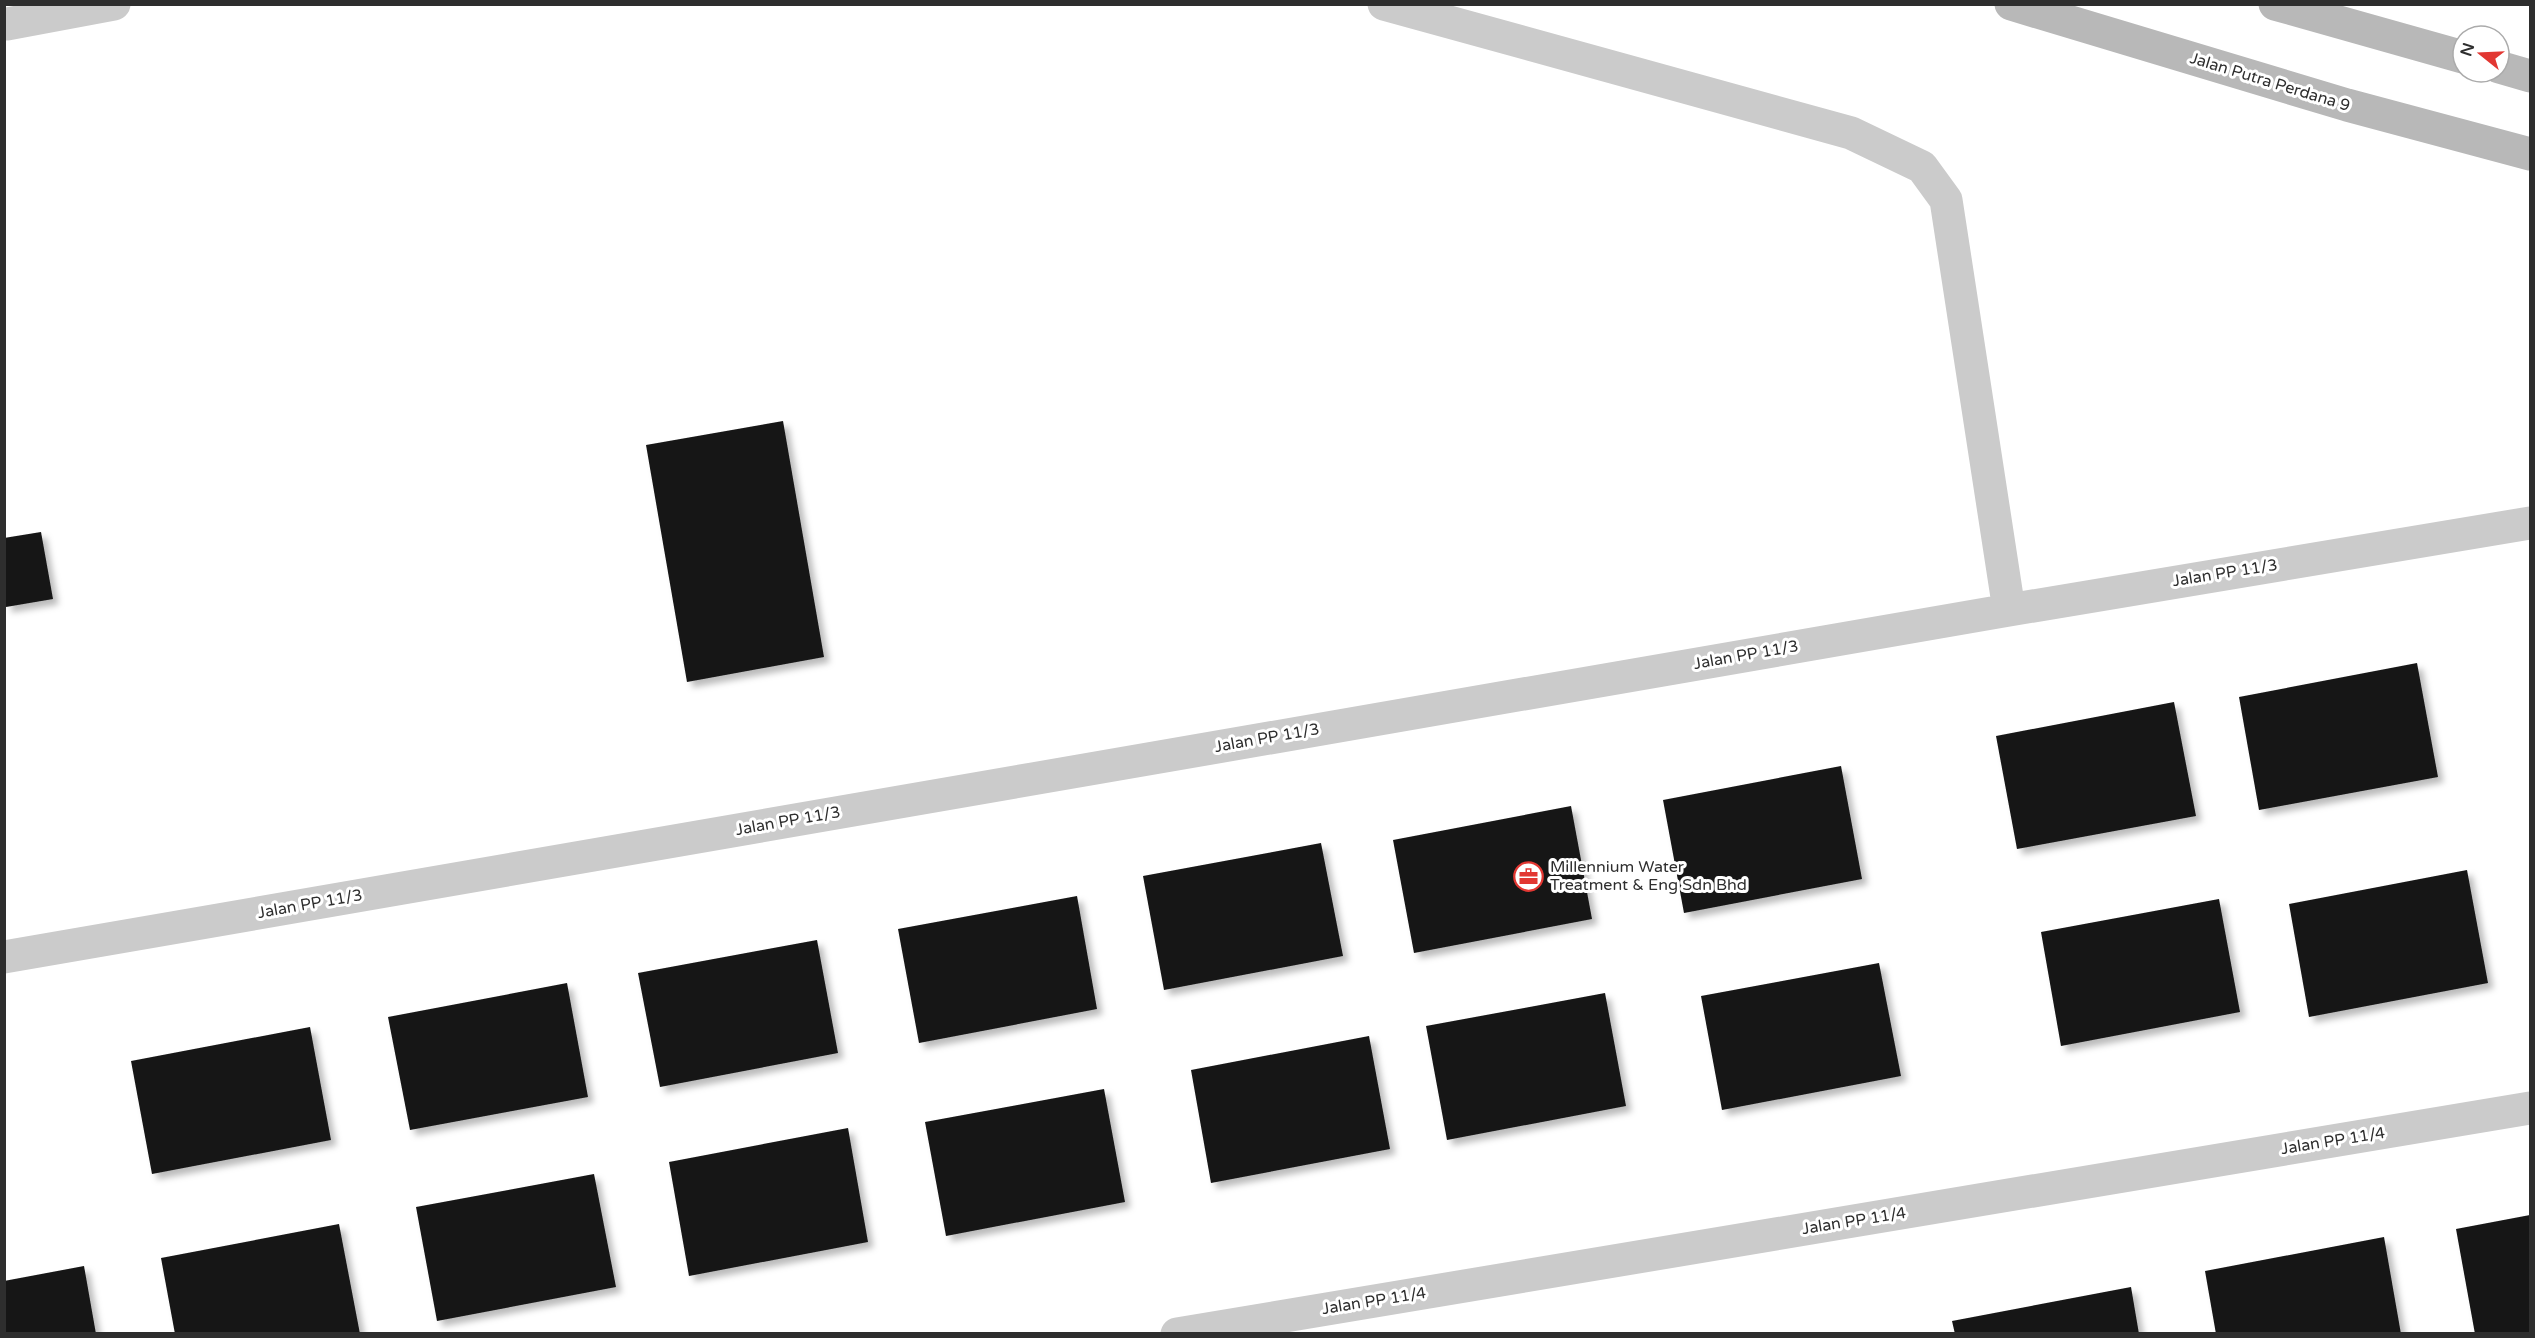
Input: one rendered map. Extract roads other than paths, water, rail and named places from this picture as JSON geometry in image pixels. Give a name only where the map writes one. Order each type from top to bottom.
[{"type":"street","points":[[7,23],[114,4]]},
{"type":"street","points":[[1384,4],[1851,133],[1922,167],[1946,200],[2009,610]]},
{"type":"street","name":"Jalan Putra Perdana 9","points":[[2011,4],[2347,105],[2530,154]]},
{"type":"street","points":[[2275,4],[2451,54]]},
{"type":"street","points":[[2511,70],[2530,76]]},
{"type":"street","name":"Jalan PP 11/3","points":[[4,957],[2009,610],[2530,523]]},
{"type":"street","name":"Jalan PP 11/4","points":[[1177,1334],[2530,1108]]},
{"type":"place","name":"Millennium Water Treatment & Eng Sdn Bhd","points":[[1529,876]]}]
